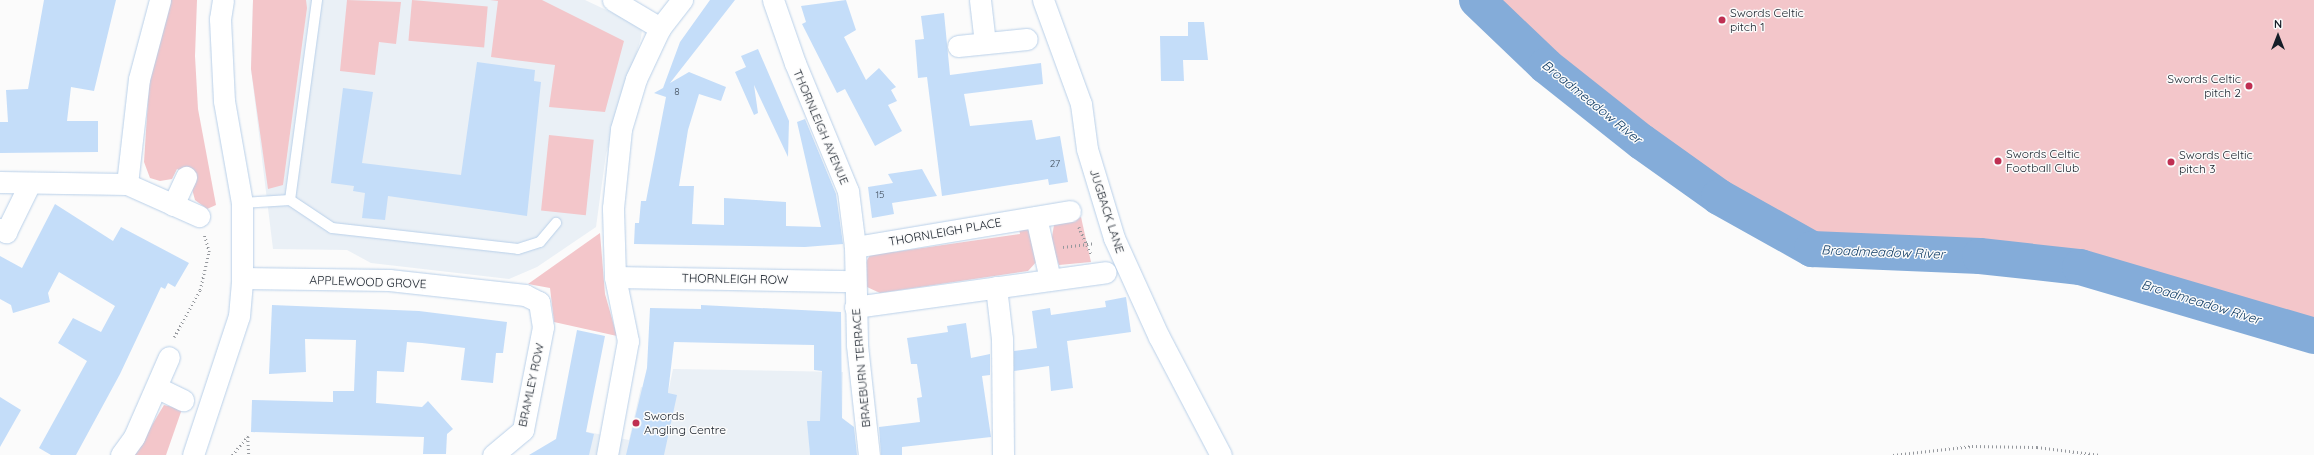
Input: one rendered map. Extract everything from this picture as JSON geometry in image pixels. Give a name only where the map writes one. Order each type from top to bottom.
[{"type":"street","points":[[127,184],[140,79],[160,0]]},
{"type":"street","points":[[193,455],[239,316],[242,278],[242,203],[224,101],[220,19],[223,0]]},
{"type":"street","points":[[613,0],[660,28]]},
{"type":"street","points":[[607,455],[628,342],[615,278],[612,208],[622,129],[636,79],[660,28],[682,0]]},
{"type":"street","name":"THORNLEIGH AVENUE","points":[[774,0],[795,63],[843,175],[855,247],[855,281]]},
{"type":"street","points":[[980,0],[985,43]]},
{"type":"street","name":"JUGBACK LANE","points":[[1043,0],[1081,104],[1087,149],[1114,238],[1159,337],[1221,455]]},
{"type":"street","points":[[958,46],[1027,39]]},
{"type":"street","points":[[173,204],[186,177]]},
{"type":"street","points":[[0,182],[29,185],[127,184],[173,204],[201,223]]},
{"type":"street","points":[[0,229],[6,232],[29,185]]},
{"type":"street","name":"THORNLEIGH PLACE","points":[[855,247],[1070,211]]},
{"type":"street","points":[[1036,217],[1042,250],[1050,280]]},
{"type":"street","points":[[855,307],[1100,272]]},
{"type":"street","name":"APPLEWOOD GROVE","points":[[242,278],[389,280],[525,296],[539,302]]},
{"type":"street","name":"THORNLEIGH ROW","points":[[615,278],[855,281]]},
{"type":"street","name":"BRAEBURN TERRACE","points":[[855,281],[855,307],[869,455]]},
{"type":"street","points":[[996,287],[1004,408],[1003,455]]},
{"type":"street","name":"BRAMLEY ROW","points":[[493,455],[523,430],[543,328],[539,302]]},
{"type":"street","points":[[121,455],[158,388],[169,357]]},
{"type":"street","points":[[158,388],[183,400]]},
{"type":"lane","points":[[290,200],[317,0]]},
{"type":"lane","points":[[242,203],[290,200],[332,228],[510,248],[529,247],[540,242],[556,222]]},
{"type":"path","points":[[1070,211],[1089,244],[1100,272]]},
{"type":"path","points":[[169,357],[166,348],[190,312],[208,264],[209,252],[201,223]]},
{"type":"path","points":[[1042,250],[1089,244],[1114,238]]},
{"type":"path","points":[[232,455],[248,436],[249,455]]},
{"type":"path","points":[[1893,455],[1972,446],[2037,447],[2100,455]]},
{"type":"shaded area","points":[[171,0],[197,0],[195,56],[198,109],[216,205],[207,209],[195,200],[192,189],[196,178],[177,169],[172,179],[160,181],[150,178],[144,162],[150,68]]},
{"type":"shaded area","points":[[253,0],[585,0],[636,24],[642,30],[641,38],[606,154],[596,227],[537,267],[509,279],[371,263],[347,250],[273,249],[251,69]]},
{"type":"shaded area","points":[[253,0],[306,0],[307,8],[283,185],[268,189],[251,69]]},
{"type":"shaded area","points":[[347,0],[401,2],[396,44],[379,42],[375,75],[340,71]]},
{"type":"shaded area","points":[[412,0],[488,7],[484,47],[408,41]]},
{"type":"shaded area","points":[[490,0],[542,0],[624,41],[605,112],[549,107],[555,65],[491,57],[498,1]]},
{"type":"shaded area","name":"Swords Celtic Football Club","points":[[1496,0],[2314,0],[2314,336],[2080,267],[1838,244],[1801,234],[1720,192]]},
{"type":"shaded area","points":[[549,135],[594,140],[586,215],[541,211]]},
{"type":"shaded area","points":[[1081,217],[1091,262],[1059,265],[1051,243],[1054,225]]},
{"type":"shaded area","points":[[1019,228],[1028,228],[1038,260],[1028,271],[880,293],[867,287],[866,262],[870,255],[893,248],[894,252],[1020,234]]},
{"type":"shaded area","points":[[600,233],[605,294],[617,336],[554,322],[550,288],[528,284]]},
{"type":"shaded area","points":[[673,369],[843,372],[842,421],[808,421],[810,455],[557,455],[562,427],[629,440],[641,387],[668,393]]},
{"type":"shaded area","points":[[164,405],[182,409],[166,455],[134,455]]},
{"type":"building","points":[[44,0],[116,0],[94,91],[71,87],[67,121],[98,121],[98,152],[0,153],[0,122],[8,122],[6,90],[28,89]]},
{"type":"building","points":[[710,0],[735,0],[670,83],[689,72],[726,87],[721,101],[699,94],[688,130],[679,186],[694,186],[692,224],[724,225],[724,198],[786,202],[786,226],[821,227],[797,122],[805,119],[836,194],[843,244],[805,247],[634,244],[635,223],[639,223],[641,201],[646,201],[666,97],[654,93],[663,88],[680,42]]},
{"type":"building","points":[[846,0],[856,30],[844,37],[866,80],[879,68],[896,87],[891,90],[897,101],[888,105],[902,131],[875,146],[845,89],[837,93],[802,24],[806,22],[801,6]]},
{"type":"building","points":[[944,13],[950,75],[1041,63],[1043,84],[964,94],[970,126],[1032,120],[1036,140],[1060,136],[1068,182],[1049,185],[1048,179],[942,196],[927,77],[918,78],[915,40],[924,39],[921,16]]},
{"type":"building","points":[[1188,22],[1204,22],[1208,60],[1183,60],[1184,81],[1161,81],[1160,36],[1188,36]]},
{"type":"building","points":[[758,49],[789,121],[788,157],[754,85],[758,113],[754,115],[735,72],[746,67],[741,56]]},
{"type":"building","points":[[477,62],[535,70],[534,81],[541,82],[527,216],[388,196],[385,220],[362,218],[365,193],[353,191],[354,186],[331,183],[343,88],[373,92],[362,163],[461,175]]},
{"type":"building","points":[[922,169],[937,196],[892,203],[894,214],[872,218],[868,187],[893,183],[888,174]]},
{"type":"building","points":[[55,204],[113,241],[121,227],[189,263],[175,287],[168,283],[165,289],[161,287],[120,374],[76,455],[51,455],[39,448],[87,361],[58,343],[73,318],[101,332],[115,306],[59,272],[48,293],[50,302],[13,313],[11,305],[0,299],[0,256],[22,268]]},
{"type":"building","points":[[1126,297],[1131,332],[1067,341],[1073,388],[1051,391],[1049,366],[1014,371],[1014,351],[1037,348],[1032,311],[1050,308],[1051,315],[1106,307],[1105,301]]},
{"type":"building","points":[[272,305],[419,311],[507,322],[503,353],[496,353],[493,383],[461,380],[465,348],[422,343],[407,342],[404,372],[377,371],[376,403],[422,407],[428,401],[453,429],[447,434],[446,454],[423,454],[424,437],[251,432],[252,400],[333,402],[333,391],[354,391],[356,340],[305,339],[306,372],[269,374]]},
{"type":"building","points":[[701,305],[841,312],[842,418],[854,427],[857,455],[810,455],[807,421],[820,421],[822,371],[814,370],[814,345],[674,342],[668,393],[677,395],[664,455],[626,455],[647,368],[650,308],[701,309]]},
{"type":"building","points":[[966,323],[971,358],[990,354],[990,375],[982,376],[991,437],[902,447],[902,455],[881,455],[879,427],[920,422],[917,398],[922,397],[917,364],[911,364],[907,338],[948,332],[947,326]]},
{"type":"building","points":[[577,330],[605,336],[586,432],[594,434],[589,455],[529,455],[556,439]]},
{"type":"building","points":[[0,397],[21,410],[0,447]]},
{"type":"waterway","name":"Broadmeadow River","points":[[1477,0],[1546,66],[1642,142],[1719,197],[1812,249],[1980,256],[2080,267],[2314,336]]},
{"type":"place","name":"Swords Celtic pitch 1","points":[[1722,20]]},
{"type":"place","name":"Swords Celtic pitch 2","points":[[2249,86]]},
{"type":"place","name":"Swords Celtic Football Club","points":[[1998,161]]},
{"type":"place","name":"Swords Celtic pitch 3","points":[[2171,162]]},
{"type":"place","name":"Swords Angling Centre","points":[[636,423]]}]
